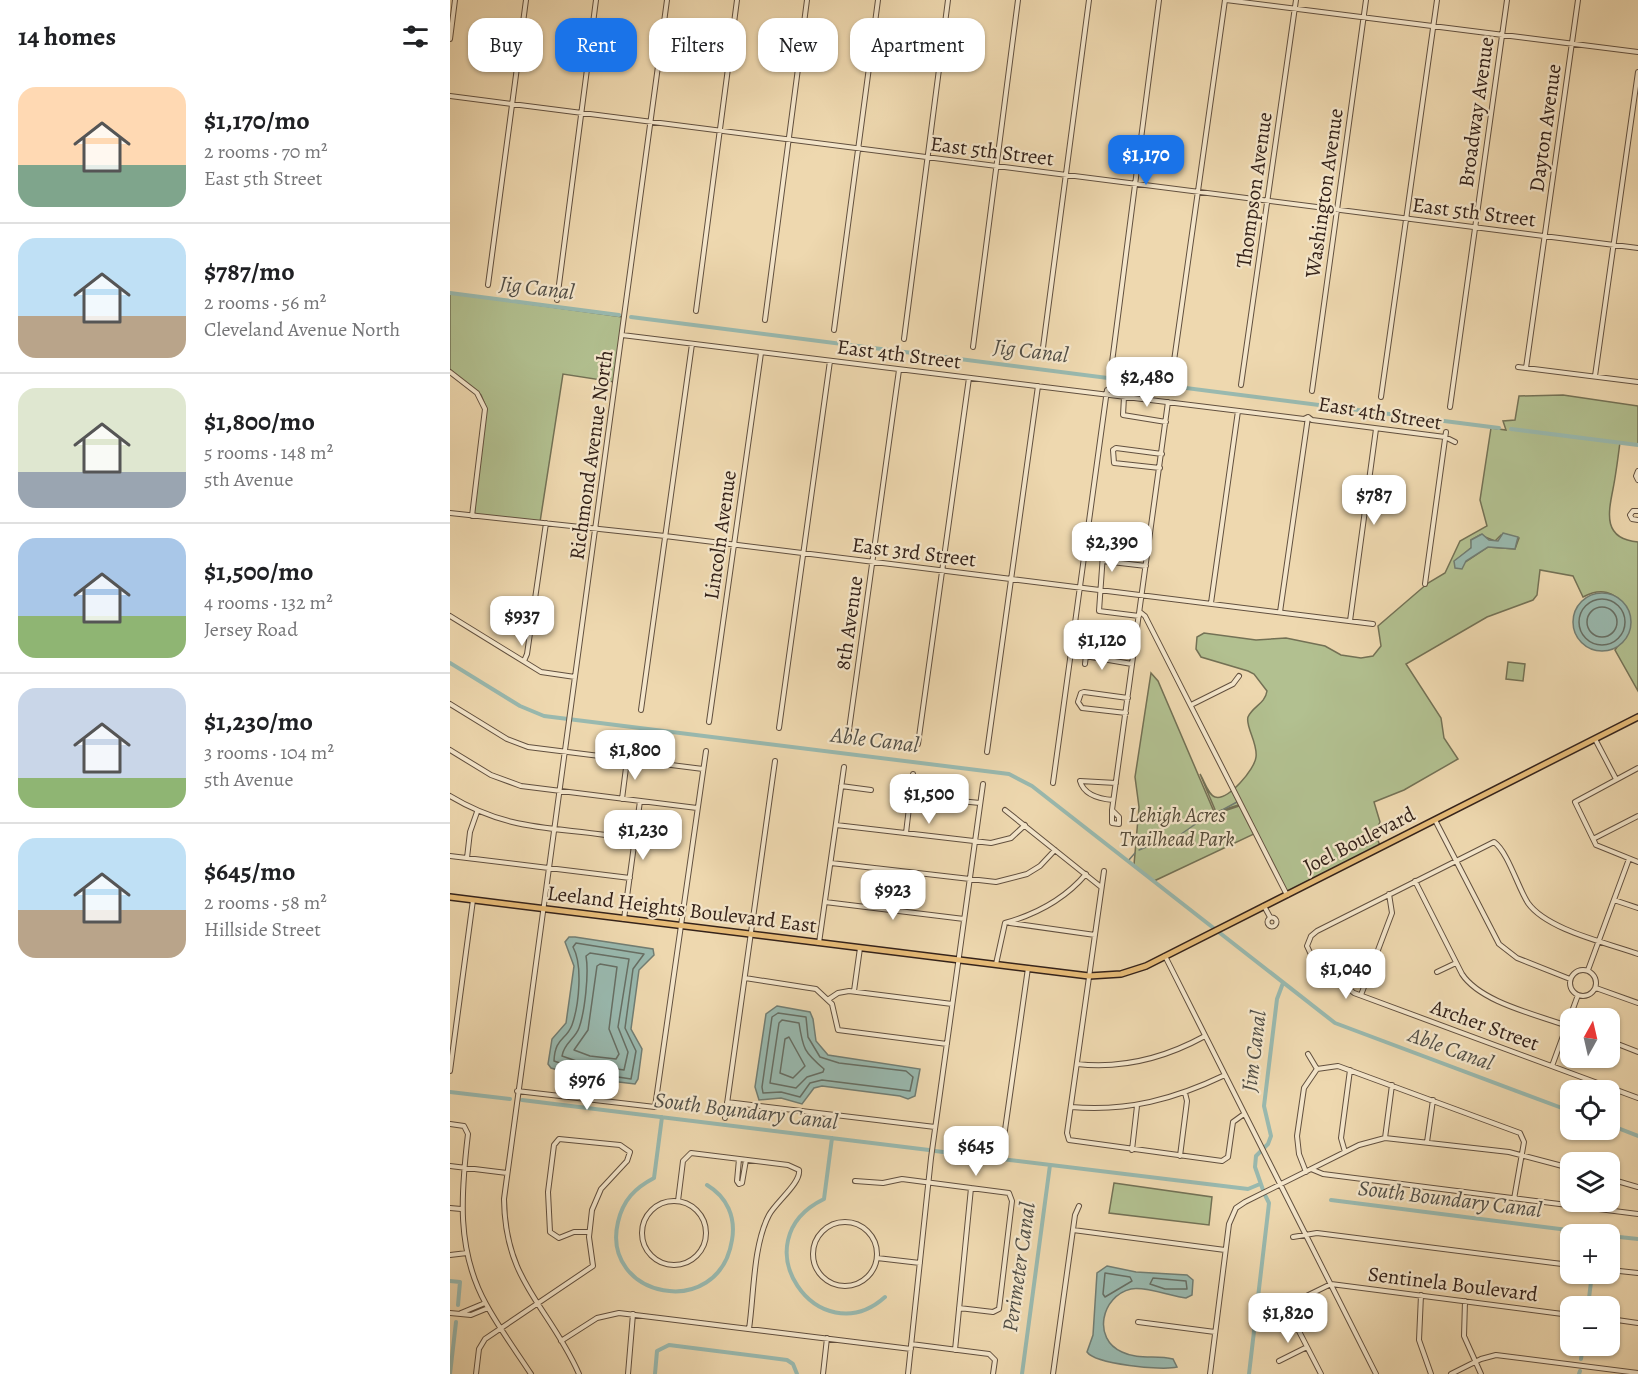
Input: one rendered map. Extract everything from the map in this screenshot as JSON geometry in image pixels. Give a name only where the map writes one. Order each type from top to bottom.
[{"type":"main road","name":"Joel Boulevard","points":[[1089,976],[1121,974],[1165,956],[1638,717]]},
{"type":"main road","name":"Leeland Heights Boulevard East","points":[[450,897],[1089,976]]},
{"type":"street","points":[[450,39],[455,0]]},
{"type":"street","points":[[488,285],[526,0]]},
{"type":"street","points":[[557,300],[596,0]]},
{"type":"street","name":"Richmond Avenue North","points":[[579,1374],[521,1277],[509,1243],[505,1210],[507,1173],[667,0]]},
{"type":"street","points":[[696,311],[737,0]]},
{"type":"street","points":[[765,320],[807,0]]},
{"type":"street","points":[[834,330],[878,0]]},
{"type":"street","points":[[904,339],[948,0]]},
{"type":"street","points":[[973,347],[1018,0]]},
{"type":"street","points":[[1042,355],[1089,0]]},
{"type":"street","points":[[1111,370],[1159,0]]},
{"type":"street","points":[[1172,375],[1226,0],[1638,52]]},
{"type":"street","name":"Thompson Avenue","points":[[1241,385],[1296,0]]},
{"type":"street","name":"Washington Avenue","points":[[1312,391],[1366,0]]},
{"type":"street","points":[[1381,398],[1437,0]]},
{"type":"street","name":"Broadway Avenue","points":[[1450,406],[1507,0]]},
{"type":"street","name":"Dayton Avenue","points":[[1526,368],[1578,0]]},
{"type":"street","points":[[1595,376],[1638,72]]},
{"type":"street","name":"East 5th Street","points":[[450,96],[1638,248]]},
{"type":"street","name":"East 4th Street","points":[[622,335],[1304,419],[1308,417],[1312,420],[1376,429],[1446,435],[1455,442]]},
{"type":"street","points":[[641,710],[692,344]]},
{"type":"street","name":"Lincoln Avenue","points":[[709,722],[761,352]]},
{"type":"street","points":[[779,728],[830,361]]},
{"type":"street","points":[[1518,367],[1638,382]]},
{"type":"street","name":"8th Avenue","points":[[848,737],[899,369]]},
{"type":"street","points":[[450,372],[481,398],[485,414],[472,516]]},
{"type":"street","points":[[918,744],[969,378]]},
{"type":"street","points":[[987,752],[1038,386]]},
{"type":"street","points":[[1053,783],[1107,393]]},
{"type":"street","points":[[1124,397],[1123,415],[1166,422]]},
{"type":"street","points":[[1112,810],[1168,402]]},
{"type":"street","points":[[1211,603],[1238,411]]},
{"type":"street","points":[[1280,612],[1308,417]]},
{"type":"street","points":[[1350,621],[1376,429]]},
{"type":"street","points":[[1425,584],[1446,435]]},
{"type":"street","points":[[1160,468],[1114,463],[1113,450],[1116,448],[1162,453]]},
{"type":"street","points":[[1638,471],[1636,476],[1638,480]]},
{"type":"street","points":[[1638,511],[1633,511],[1630,515],[1632,519],[1638,519]]},
{"type":"street","name":"East 3rd Street","points":[[450,513],[665,536],[1373,624]]},
{"type":"street","points":[[524,661],[527,654],[546,523]]},
{"type":"street","points":[[1103,554],[1099,611],[1145,616],[1287,895]]},
{"type":"street","points":[[1102,561],[1146,566]]},
{"type":"street","points":[[450,616],[545,673],[575,677]]},
{"type":"street","points":[[1085,664],[1088,637]]},
{"type":"street","points":[[1087,645],[1134,649]]},
{"type":"street","points":[[1085,657],[1132,664]]},
{"type":"street","points":[[1191,705],[1233,684],[1239,676]]},
{"type":"street","points":[[1078,711],[1079,696],[1084,692],[1128,698]]},
{"type":"street","points":[[450,704],[513,742],[528,747],[703,770]]},
{"type":"street","points":[[1078,704],[1083,708],[1126,713]]},
{"type":"street","points":[[1595,739],[1616,779]]},
{"type":"street","points":[[450,750],[503,780],[530,788],[697,808]]},
{"type":"street","points":[[517,1091],[655,1107],[706,751]]},
{"type":"street","points":[[622,799],[627,760]]},
{"type":"street","points":[[725,1118],[775,761]]},
{"type":"street","points":[[819,943],[844,767]]},
{"type":"street","points":[[1638,768],[1575,802],[1599,847],[1638,862]]},
{"type":"street","points":[[906,834],[914,774]]},
{"type":"street","points":[[1113,800],[1096,797],[1083,788],[1080,781],[1083,779],[1116,783]]},
{"type":"street","points":[[908,1374],[928,1182],[983,784]]},
{"type":"street","points":[[841,786],[871,790]]},
{"type":"street","points":[[450,796],[478,812],[506,822],[635,840]]},
{"type":"street","points":[[950,800],[980,803]]},
{"type":"street","points":[[624,919],[640,801]]},
{"type":"street","points":[[1005,810],[1101,887]]},
{"type":"street","points":[[467,858],[471,827],[478,812]]},
{"type":"street","points":[[1593,839],[1638,816]]},
{"type":"street","points":[[1435,820],[1502,948],[1517,958],[1570,979]]},
{"type":"street","points":[[836,825],[975,842],[1004,842],[1025,825]]},
{"type":"street","name":"Archer Street","points":[[1599,940],[1556,924],[1536,912],[1494,842],[1317,931],[1308,943],[1308,954],[1350,990],[1361,996],[1638,1098]]},
{"type":"street","points":[[831,863],[996,882],[1018,878],[1040,866],[1055,849]]},
{"type":"street","points":[[450,856],[630,878]]},
{"type":"street","points":[[1588,970],[1629,859]]},
{"type":"street","points":[[1104,871],[1067,1133],[1069,1140],[1132,1150],[1226,1160],[1233,1122],[1244,1114]]},
{"type":"street","points":[[996,964],[1002,927],[1051,905],[1072,889],[1086,874]]},
{"type":"street","points":[[1414,881],[1467,981],[1479,992],[1560,1023]]},
{"type":"street","points":[[1361,996],[1392,913],[1389,894]]},
{"type":"street","points":[[450,1071],[473,900]]},
{"type":"street","points":[[1614,900],[1638,908]]},
{"type":"street","points":[[825,902],[964,919]]},
{"type":"street","points":[[1264,906],[1270,917]]},
{"type":"street","points":[[1008,923],[1095,935]]},
{"type":"street","points":[[1599,940],[1638,954]]},
{"type":"street","points":[[854,992],[860,948]]},
{"type":"street","points":[[1165,956],[1376,1374]]},
{"type":"street","points":[[1437,972],[1456,963]]},
{"type":"street","points":[[1002,1151],[1028,968]]},
{"type":"street","points":[[1588,970],[1596,979],[1596,988],[1587,996],[1578,995],[1572,990],[1570,979],[1575,972],[1588,970]]},
{"type":"street","points":[[745,978],[810,987],[829,999],[835,1011],[838,1030],[947,1044]]},
{"type":"street","points":[[1596,988],[1638,1003]]},
{"type":"street","points":[[829,999],[842,992],[854,992],[952,1004]]},
{"type":"street","points":[[1574,1008],[1578,995]]},
{"type":"street","points":[[1077,1064],[1112,1065],[1148,1059],[1205,1036]]},
{"type":"street","points":[[1620,1045],[1638,1052]]},
{"type":"street","points":[[1552,1066],[1560,1047]]},
{"type":"street","points":[[1308,1054],[1317,1069]]},
{"type":"street","points":[[1306,1172],[1299,1154],[1297,1136],[1304,1088],[1317,1069],[1334,1065],[1433,1100],[1523,1136],[1514,1198]]},
{"type":"street","points":[[1345,1152],[1341,1138],[1350,1070]]},
{"type":"street","points":[[1071,1107],[1137,1106],[1185,1093],[1225,1075]]},
{"type":"street","points":[[1385,1138],[1392,1085]]},
{"type":"street","points":[[1180,1156],[1185,1093]]},
{"type":"street","points":[[1427,1142],[1433,1100]]},
{"type":"street","points":[[727,1102],[935,1127]]},
{"type":"street","points":[[1132,1150],[1137,1106]]},
{"type":"street","points":[[450,1124],[466,1128],[461,1209],[467,1253],[485,1303],[531,1374]]},
{"type":"street","points":[[476,1374],[483,1342],[500,1328],[593,1266],[589,1232],[596,1197],[611,1175],[627,1161],[629,1148],[562,1138],[556,1141],[548,1191],[550,1232],[559,1238],[574,1233],[589,1232]]},
{"type":"street","points":[[1210,1374],[1229,1224],[1236,1208],[1366,1142],[1385,1138],[1521,1154],[1560,1165]]},
{"type":"street","points":[[678,1201],[685,1158],[691,1154],[793,1166],[800,1174],[797,1182],[773,1208],[764,1226],[749,1329]]},
{"type":"street","points":[[739,1159],[736,1181],[742,1182],[746,1160]]},
{"type":"street","points":[[450,1166],[507,1173]]},
{"type":"street","points":[[1311,1169],[1323,1174],[1638,1214]]},
{"type":"street","points":[[855,1181],[883,1183],[898,1179],[1005,1192],[1011,1196],[999,1309],[993,1312],[959,1308]]},
{"type":"street","points":[[1620,1182],[1638,1187]]},
{"type":"street","points":[[954,1350],[971,1188]]},
{"type":"street","points":[[678,1201],[691,1206],[701,1216],[706,1238],[703,1248],[695,1258],[685,1263],[672,1265],[657,1260],[648,1252],[643,1231],[645,1220],[654,1209],[663,1203],[678,1201]]},
{"type":"street","points":[[1053,1374],[1073,1230],[1079,1206]]},
{"type":"street","points":[[450,1208],[461,1209]]},
{"type":"street","points":[[840,1222],[852,1223],[871,1235],[876,1246],[877,1258],[871,1273],[863,1281],[849,1286],[838,1286],[827,1281],[817,1270],[814,1247],[820,1233],[829,1226],[840,1222]]},
{"type":"street","points":[[1073,1230],[1225,1250]]},
{"type":"street","points":[[1293,1237],[1305,1233],[1560,1264]]},
{"type":"street","points":[[450,1255],[467,1253]]},
{"type":"street","points":[[877,1258],[920,1263]]},
{"type":"street","points":[[1620,1271],[1638,1273]]},
{"type":"street","points":[[1321,1374],[1286,1306],[1331,1284]]},
{"type":"street","name":"Sentinela Boulevard","points":[[1331,1284],[1560,1314]]},
{"type":"street","points":[[1421,1295],[1418,1332],[1422,1353],[1431,1374]]},
{"type":"street","points":[[1465,1301],[1463,1331],[1481,1374]]},
{"type":"street","points":[[458,1314],[485,1303]]},
{"type":"street","points":[[450,1313],[471,1316],[488,1308]]},
{"type":"street","points":[[628,1374],[633,1314]]},
{"type":"street","points":[[561,1341],[601,1316],[633,1314],[993,1356],[993,1374]]},
{"type":"street","points":[[1620,1320],[1638,1323]]},
{"type":"street","points":[[1138,1322],[1215,1332]]},
{"type":"street","points":[[823,1374],[826,1338]]},
{"type":"street","points":[[1279,1361],[1307,1347]]},
{"type":"street","points":[[1451,1374],[1492,1355],[1638,1373]]},
{"type":"green space","points":[[450,293],[623,317],[614,382],[563,374],[540,522],[474,515],[486,407],[481,395],[450,371]]},
{"type":"green space","points":[[1563,395],[1638,406],[1638,445],[1620,442],[1609,516],[1613,531],[1627,540],[1638,542],[1638,691],[1615,650],[1622,638],[1625,626],[1625,614],[1621,604],[1607,592],[1596,592],[1583,597],[1573,576],[1540,570],[1537,595],[1533,600],[1487,617],[1406,664],[1441,718],[1444,738],[1458,759],[1404,790],[1374,802],[1380,822],[1375,832],[1380,846],[1288,893],[1242,804],[1216,812],[1200,774],[1208,790],[1215,797],[1227,794],[1246,776],[1256,757],[1248,717],[1264,699],[1267,691],[1254,674],[1201,657],[1196,649],[1197,637],[1204,633],[1256,640],[1286,638],[1325,646],[1341,655],[1361,658],[1373,656],[1381,646],[1378,626],[1428,583],[1445,573],[1460,541],[1487,526],[1480,500],[1491,428],[1506,430],[1503,421],[1515,420],[1519,396]],"holes":[[[1480,535],[1495,541],[1501,535],[1519,538],[1515,549],[1488,547],[1464,563],[1455,561],[1472,547],[1471,540]]]},
{"type":"green space","points":[[1508,662],[1525,664],[1523,681],[1506,679]]},
{"type":"green space","name":"Lehigh Acres Trailhead Park","points":[[1151,673],[1158,681],[1215,814],[1242,805],[1254,834],[1154,881],[1134,865],[1139,807],[1135,777]]},
{"type":"green space","points":[[1114,1183],[1212,1197],[1209,1225],[1109,1213]]},
{"type":"water","points":[[1503,533],[1518,537],[1515,549],[1488,547],[1466,561],[1462,569],[1455,568],[1454,561],[1471,548],[1471,540],[1482,534],[1489,540],[1498,541]]},
{"type":"water","points":[[1602,593],[1613,595],[1626,606],[1631,622],[1629,633],[1618,646],[1602,651],[1591,649],[1578,638],[1573,622],[1575,611],[1586,598]]},
{"type":"water","points":[[569,937],[653,949],[654,955],[639,970],[631,1029],[642,1049],[638,1079],[635,1084],[585,1078],[551,1068],[548,1064],[552,1039],[566,1023],[574,966],[565,942]]},
{"type":"water","points":[[777,1006],[810,1012],[816,1041],[828,1055],[920,1069],[915,1096],[908,1099],[822,1086],[814,1088],[802,1104],[781,1098],[759,1100],[755,1087],[766,1014]]},
{"type":"water","points":[[1107,1266],[1136,1272],[1187,1275],[1193,1280],[1192,1295],[1186,1298],[1136,1288],[1121,1293],[1113,1300],[1104,1318],[1107,1338],[1113,1346],[1134,1356],[1173,1359],[1177,1367],[1129,1366],[1102,1360],[1087,1352],[1093,1335],[1097,1273]]},
{"type":"waterway","name":"Jig Canal","points":[[450,293],[619,315]]},
{"type":"waterway","name":"Jig Canal","points":[[631,317],[1499,428]]},
{"type":"waterway","name":"Jig Canal","points":[[1511,429],[1638,445]]},
{"type":"waterway","name":"Able Canal","points":[[450,663],[520,706],[544,716],[1009,774],[1032,786],[1335,1023],[1560,1107]]},
{"type":"waterway","points":[[1200,822],[1237,802]]},
{"type":"waterway","points":[[1167,839],[1174,839],[1197,823]]},
{"type":"waterway","points":[[1139,850],[1161,841]]},
{"type":"waterway","points":[[1128,861],[1135,853]]},
{"type":"waterway","name":"Jim Canal","points":[[1263,1190],[1255,1167],[1256,1156],[1268,1144],[1271,1136],[1264,1106],[1277,999],[1283,983]]},
{"type":"waterway","name":"South Boundary Canal","points":[[450,1092],[510,1099]]},
{"type":"waterway","name":"South Boundary Canal","points":[[522,1100],[929,1150]]},
{"type":"waterway","points":[[662,1117],[654,1178],[631,1196],[623,1207],[618,1222],[617,1248],[626,1268],[643,1283],[663,1290],[685,1290],[706,1282],[723,1266],[732,1240],[733,1223],[725,1202],[707,1185]]},
{"type":"waterway","name":"Able Canal","points":[[1620,1129],[1638,1136]]},
{"type":"waterway","points":[[832,1138],[824,1199],[799,1218],[788,1240],[788,1264],[798,1286],[814,1303],[836,1312],[860,1311],[885,1297]]},
{"type":"waterway","name":"South Boundary Canal","points":[[935,1151],[1248,1189],[1260,1184]]},
{"type":"waterway","name":"Perimeter Canal","points":[[1022,1374],[1050,1165]]},
{"type":"waterway","points":[[1249,1374],[1269,1203],[1265,1195]]},
{"type":"waterway","name":"South Boundary Canal","points":[[1331,1200],[1560,1229]]},
{"type":"waterway","name":"South Boundary Canal","points":[[1620,1237],[1638,1239]]},
{"type":"waterway","name":"Perimeter Canal","points":[[450,1281],[460,1282],[458,1305]]},
{"type":"waterway","points":[[1589,1296],[1591,1284]]},
{"type":"waterway","name":"Perimeter Canal","points":[[450,1374],[456,1322]]},
{"type":"waterway","points":[[655,1374],[657,1351],[669,1345],[787,1360],[793,1364],[797,1374]]}]
